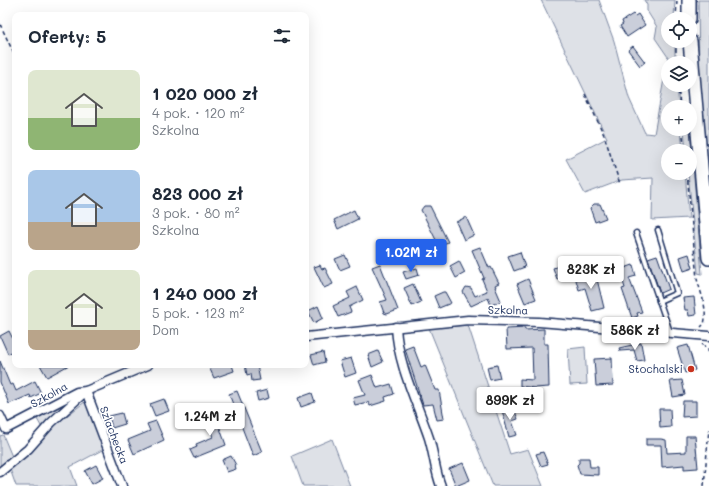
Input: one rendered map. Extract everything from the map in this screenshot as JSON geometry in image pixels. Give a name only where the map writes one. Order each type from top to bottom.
[{"type":"main road","points":[[689,0],[689,12]]},
{"type":"main road","points":[[691,48],[709,258]]},
{"type":"street","name":"Szkolna","points":[[309,337],[468,320],[514,320],[709,336]]},
{"type":"street","points":[[396,327],[397,347],[430,440],[436,475],[441,486]]},
{"type":"street","name":"Szkolna","points":[[0,416],[6,429],[77,392],[86,391],[141,368]]},
{"type":"street","points":[[0,472],[28,449],[51,423],[86,391]]},
{"type":"street","name":"Szlachecka","points":[[86,391],[122,486]]},
{"type":"lane","points":[[658,230],[677,293],[659,301]]},
{"type":"lane","points":[[636,233],[670,334]]},
{"type":"path","points":[[676,12],[677,0]]},
{"type":"path","points":[[0,24],[12,50]]},
{"type":"path","points":[[585,94],[604,135],[620,184]]},
{"type":"path","points":[[688,180],[698,279],[703,296],[705,320],[704,324],[696,330]]},
{"type":"path","points":[[704,486],[709,429]]},
{"type":"shaded area","points":[[541,0],[599,0],[614,41],[629,98],[645,133],[654,134],[662,92],[678,92],[678,100],[661,100],[661,136],[682,136],[682,144],[661,144],[661,180],[686,180],[689,218],[652,220],[653,178],[622,180],[585,194],[566,159],[607,138]]},
{"type":"shaded area","points":[[644,0],[675,0],[674,12],[661,12],[661,47],[655,38],[657,27],[647,11],[647,5]]},
{"type":"shaded area","points":[[698,0],[709,0],[709,176],[699,75]]},
{"type":"shaded area","points":[[662,48],[675,48],[675,56],[667,56]]},
{"type":"shaded area","points":[[685,136],[691,136],[691,144],[685,144]]},
{"type":"shaded area","points":[[689,180],[694,180],[702,274],[698,273]]},
{"type":"shaded area","points":[[468,325],[510,454],[528,449],[543,486],[493,486],[429,328]]},
{"type":"shaded area","points":[[585,347],[587,384],[570,385],[568,349]]},
{"type":"shaded area","points":[[73,399],[42,428],[37,419],[66,400]]},
{"type":"shaded area","points":[[86,401],[104,449],[70,467],[77,486],[16,486],[10,469],[55,425]]},
{"type":"shaded area","points":[[3,435],[13,459],[0,467],[0,436]]},
{"type":"shaded area","points":[[332,439],[350,486],[303,486],[292,456]]},
{"type":"building","points":[[633,14],[635,16],[638,14],[645,25],[627,37],[620,26],[623,24],[622,21]]},
{"type":"building","points":[[633,46],[645,62],[640,66],[628,50]]},
{"type":"building","points":[[594,204],[600,204],[606,218],[595,222],[590,208]]},
{"type":"building","points":[[424,206],[430,206],[448,242],[439,246],[421,210]]},
{"type":"building","points":[[354,210],[358,219],[338,229],[334,220]]},
{"type":"building","points":[[466,217],[474,235],[464,240],[456,222]]},
{"type":"building","points":[[480,247],[489,268],[491,267],[499,283],[495,285],[495,287],[501,301],[491,305],[488,298],[471,306],[463,292],[466,287],[471,288],[475,296],[487,291],[482,279],[484,278],[472,250]]},
{"type":"building","points":[[520,252],[525,267],[514,271],[508,256]]},
{"type":"building","points":[[689,254],[693,268],[684,271],[680,257]]},
{"type":"building","points":[[345,255],[350,266],[340,270],[335,259]]},
{"type":"building","points":[[657,255],[669,289],[660,293],[648,258]]},
{"type":"building","points":[[459,261],[465,273],[456,278],[450,266]]},
{"type":"building","points":[[380,264],[398,310],[387,314],[384,313],[380,302],[387,300],[372,267]]},
{"type":"building","points":[[320,265],[322,269],[325,268],[333,284],[324,288],[314,267]]},
{"type":"building","points":[[562,265],[566,275],[557,279],[553,268]]},
{"type":"building","points":[[633,265],[636,276],[629,278],[642,312],[637,313],[638,316],[632,318],[622,289],[625,288],[619,270]]},
{"type":"building","points":[[417,268],[419,275],[406,279],[403,272]]},
{"type":"building","points":[[595,271],[604,308],[592,311],[585,288],[579,290],[575,277]]},
{"type":"building","points":[[528,279],[536,299],[525,303],[517,284]]},
{"type":"building","points":[[413,284],[421,302],[412,306],[404,288]]},
{"type":"building","points":[[357,287],[363,300],[349,307],[351,312],[338,317],[333,306],[350,298],[347,292]]},
{"type":"building","points":[[445,292],[451,303],[439,308],[434,296]]},
{"type":"building","points":[[694,297],[696,315],[689,316],[688,310],[685,310],[683,298]]},
{"type":"building","points":[[318,306],[323,318],[314,323],[309,310]]},
{"type":"building","points":[[525,328],[525,330],[544,329],[544,344],[548,344],[549,387],[534,388],[520,386],[520,379],[533,380],[532,348],[507,349],[506,329]]},
{"type":"building","points":[[9,331],[12,337],[12,352],[8,354],[0,336]]},
{"type":"building","points":[[641,343],[644,360],[637,361],[634,350],[620,351],[619,348]]},
{"type":"building","points":[[688,345],[695,370],[685,373],[677,348]]},
{"type":"building","points":[[413,346],[421,367],[425,365],[435,390],[439,390],[444,419],[437,420],[433,404],[423,405],[405,349]]},
{"type":"building","points":[[378,351],[383,362],[372,367],[368,355]]},
{"type":"building","points":[[323,352],[325,362],[314,365],[311,355]]},
{"type":"building","points":[[351,358],[356,373],[345,377],[340,361]]},
{"type":"building","points":[[612,358],[613,385],[596,386],[594,359]]},
{"type":"building","points":[[0,361],[10,385],[13,384],[16,391],[35,381],[41,393],[31,398],[30,395],[9,404],[0,382]]},
{"type":"building","points":[[497,365],[500,378],[490,380],[487,367]]},
{"type":"building","points":[[42,368],[64,368],[47,377]]},
{"type":"building","points":[[209,368],[233,368],[234,371],[214,378]]},
{"type":"building","points":[[246,368],[258,368],[260,380],[252,381],[251,374],[247,375]]},
{"type":"building","points":[[372,375],[377,388],[391,384],[394,394],[385,397],[386,401],[370,406],[368,402],[355,405],[353,398],[365,395],[359,380]]},
{"type":"building","points":[[682,380],[685,395],[673,397],[670,381]]},
{"type":"building","points":[[267,390],[269,398],[258,401],[256,393]]},
{"type":"building","points":[[237,391],[262,452],[253,456],[229,394]]},
{"type":"building","points":[[312,393],[315,402],[301,407],[298,398]]},
{"type":"building","points":[[164,399],[169,411],[155,416],[150,404]]},
{"type":"building","points":[[683,401],[696,401],[696,416],[682,417]]},
{"type":"building","points":[[507,408],[508,410],[514,409],[518,419],[512,421],[517,435],[509,437],[502,410]]},
{"type":"building","points":[[213,409],[226,445],[194,458],[190,450],[197,447],[196,444],[213,437],[203,413]]},
{"type":"building","points":[[659,409],[670,409],[671,427],[660,428]]},
{"type":"building","points":[[122,413],[125,424],[112,428],[109,416]]},
{"type":"building","points":[[156,421],[164,440],[134,454],[128,440],[150,431],[147,424]]},
{"type":"building","points":[[686,436],[695,436],[698,468],[684,469],[684,465],[662,467],[661,445],[646,445],[646,439],[661,439],[666,440],[667,453],[686,452]]},
{"type":"building","points":[[543,452],[548,464],[541,466],[536,454]]},
{"type":"building","points":[[231,456],[236,465],[236,469],[227,472],[222,460]]},
{"type":"building","points":[[579,458],[589,458],[590,467],[598,467],[598,475],[580,474],[577,465],[579,463]]},
{"type":"building","points":[[463,463],[470,480],[456,486],[449,469]]},
{"type":"building","points":[[96,465],[103,478],[92,484],[85,471]]},
{"type":"place","name":"Stochalski","points":[[691,369]]}]
